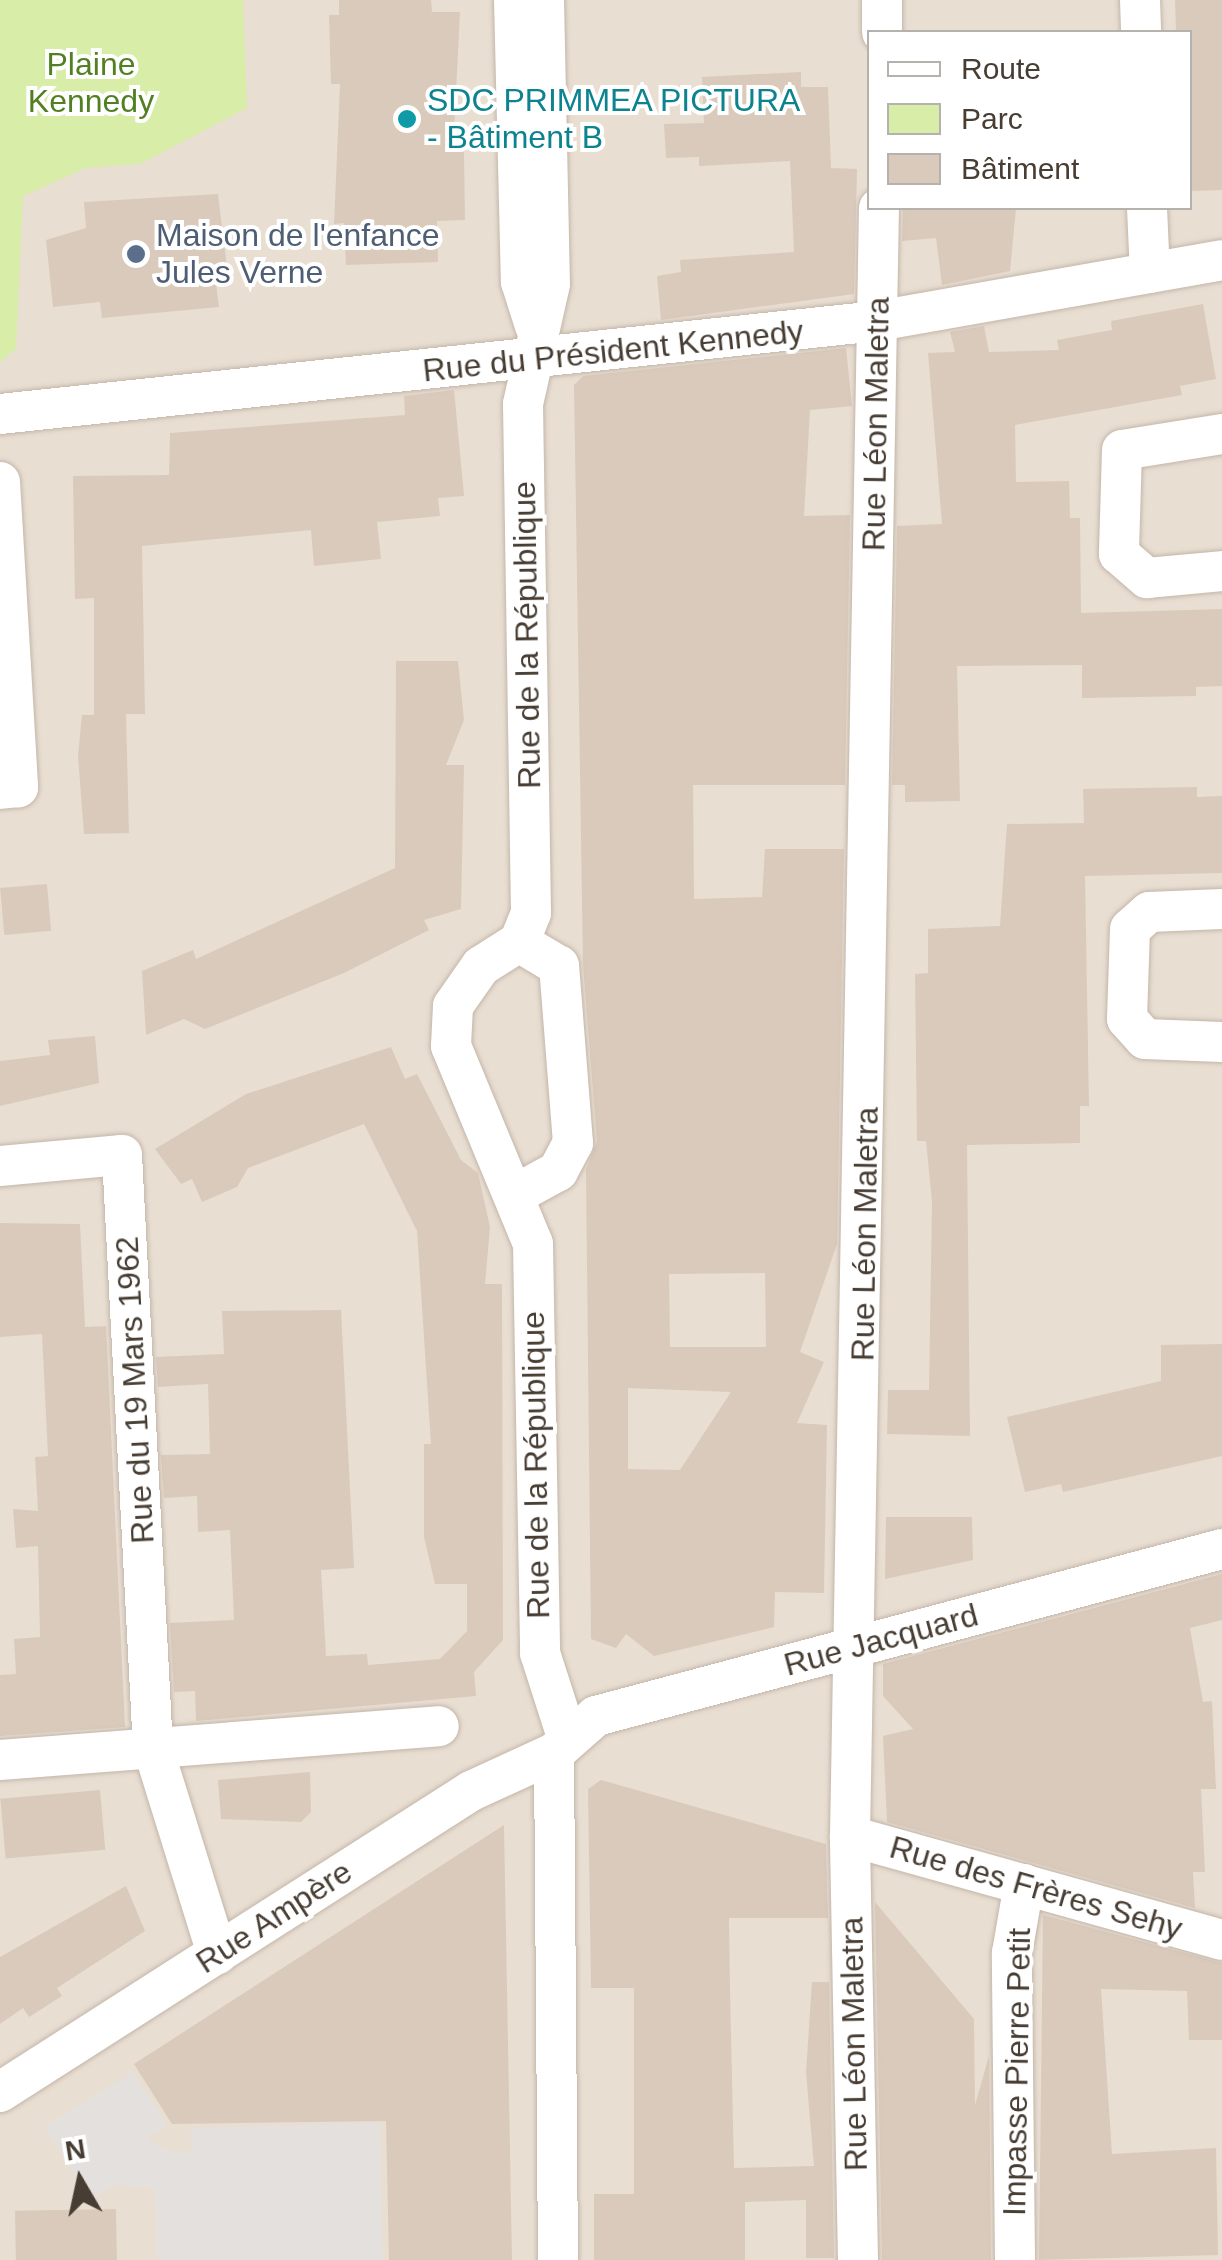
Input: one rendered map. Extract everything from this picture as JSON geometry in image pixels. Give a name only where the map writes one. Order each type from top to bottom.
[{"type":"street","name":"Rue de la République","points":[[514,0],[521,282],[534,343]]},
{"type":"street","name":"Rue de la République","points":[[544,0],[550,284],[523,404],[531,914],[519,942],[481,966],[453,1006],[451,1046],[516,1194],[533,1244],[540,1653],[560,1744],[558,2260]]},
{"type":"street","points":[[882,0],[882,30]]},
{"type":"street","points":[[1140,0],[1142,30]]},
{"type":"street","name":"Rue Léon Maletra","points":[[858,2260],[850,1836],[859,1646],[879,210]]},
{"type":"street","points":[[1147,210],[1150,273]]},
{"type":"street","name":"Rue du Président Kennedy","points":[[0,414],[534,343],[878,321],[1222,260]]},
{"type":"street","points":[[1222,434],[1122,450],[1119,554],[1147,578],[1222,572]]},
{"type":"street","points":[[0,482],[18,787],[0,789]]},
{"type":"street","points":[[1222,909],[1149,912],[1130,929],[1128,1018],[1145,1039],[1222,1042]]},
{"type":"street","points":[[516,1194],[558,1171],[573,1143],[559,966],[519,942]]},
{"type":"street","name":"Rue du 19 Mars 1962","points":[[0,1166],[122,1155],[153,1748]]},
{"type":"street","name":"Rue Jacquard","points":[[560,1744],[596,1716],[1222,1549]]},
{"type":"street","points":[[0,1760],[440,1726]]},
{"type":"street","name":"Rue Ampère","points":[[0,2092],[471,1791],[560,1744]]},
{"type":"street","points":[[153,1748],[217,1954]]},
{"type":"street","name":"Rue des Frères Sehy","points":[[850,1836],[1222,1940]]},
{"type":"street","name":"Impasse Pierre Petit","points":[[1015,2260],[1012,1953],[1024,1884]]},
{"type":"shaded area","points":[[0,0],[1222,0],[1222,2260],[0,2260]]},
{"type":"shaded area","points":[[133,2072],[167,2125],[146,2139],[167,2151],[191,2153],[191,2128],[380,2123],[383,2260],[157,2260],[155,2188],[114,2185],[91,2200],[44,2127]]},
{"type":"green space","name":"Plaine Kennedy","points":[[0,0],[243,0],[247,108],[140,164],[86,168],[23,196],[16,349],[0,362]]},
{"type":"building","name":"SDC PRIMMEA PICTURA - Bâtiment B","points":[[339,0],[431,0],[432,12],[460,12],[453,152],[464,152],[465,220],[437,221],[438,262],[346,265],[344,223],[334,224],[340,84],[331,84],[329,15],[339,15]]},
{"type":"building","points":[[1175,0],[1222,0],[1222,190],[1192,191],[1192,30],[1176,30]]},
{"type":"building","points":[[801,72],[801,87],[828,87],[831,168],[857,169],[854,294],[661,320],[657,276],[681,272],[680,260],[794,252],[790,161],[699,166],[699,157],[666,158],[664,124],[704,123],[702,77]]},
{"type":"building","name":"Maison de l'enfance Jules Verne","points":[[218,194],[227,267],[214,268],[219,307],[102,318],[100,302],[53,307],[46,240],[86,228],[84,202]]},
{"type":"building","points":[[903,210],[1016,210],[1010,271],[942,285],[936,238],[902,241]]},
{"type":"building","points":[[1203,304],[1216,379],[1180,386],[1182,395],[1015,425],[1016,482],[1069,481],[1070,518],[1080,518],[1081,613],[1222,609],[1222,686],[1196,687],[1196,696],[1082,698],[1082,665],[957,666],[960,801],[905,802],[905,785],[892,785],[897,526],[942,524],[928,353],[955,352],[950,332],[984,326],[989,352],[1059,350],[1057,340],[1112,330],[1111,321]]},
{"type":"building","points":[[846,348],[852,406],[810,410],[804,516],[850,515],[845,785],[693,785],[694,899],[762,897],[765,849],[844,849],[837,1244],[800,1352],[824,1362],[797,1423],[827,1425],[824,1593],[775,1592],[774,1627],[654,1656],[626,1634],[616,1648],[591,1639],[586,1170],[597,1141],[583,965],[574,385],[583,376]],"holes":[[[765,1273],[766,1347],[670,1347],[669,1274]],[[628,1388],[731,1392],[680,1470],[628,1469]]]},
{"type":"building","points":[[454,390],[464,496],[438,498],[440,516],[377,522],[381,559],[314,566],[311,530],[142,546],[145,714],[126,714],[129,833],[84,834],[78,756],[82,715],[94,715],[94,598],[75,599],[73,476],[169,475],[170,433],[405,415],[404,396]]},
{"type":"building","points":[[396,661],[458,661],[464,720],[446,765],[464,765],[461,909],[424,920],[429,930],[344,973],[205,1029],[184,1019],[146,1035],[142,971],[193,950],[196,959],[395,868]]},
{"type":"building","points":[[1197,787],[1197,797],[1222,796],[1222,873],[1085,876],[1089,1106],[1080,1106],[1080,1143],[967,1145],[970,1436],[887,1434],[888,1390],[929,1390],[932,1202],[926,1141],[917,1141],[915,974],[928,973],[928,929],[1000,926],[1007,824],[1084,823],[1083,789]]},
{"type":"building","points":[[47,884],[51,931],[4,935],[0,888]]},
{"type":"building","points":[[95,1036],[99,1083],[0,1106],[0,1061],[50,1055],[48,1040]]},
{"type":"building","points":[[391,1047],[405,1079],[417,1074],[461,1160],[478,1173],[490,1227],[485,1284],[502,1284],[503,1640],[474,1672],[476,1696],[196,1721],[195,1691],[174,1692],[170,1623],[234,1620],[230,1530],[198,1532],[197,1496],[164,1498],[161,1455],[210,1454],[208,1384],[158,1387],[156,1357],[224,1354],[222,1311],[341,1310],[354,1568],[321,1570],[326,1656],[367,1654],[368,1665],[440,1659],[467,1631],[467,1584],[435,1584],[424,1537],[424,1444],[431,1444],[417,1231],[364,1124],[248,1168],[237,1187],[202,1202],[192,1179],[181,1184],[155,1149],[246,1094]]},
{"type":"building","points":[[0,1223],[80,1224],[85,1327],[106,1326],[125,1727],[0,1736],[0,1675],[16,1674],[14,1639],[40,1637],[38,1546],[16,1548],[13,1509],[38,1511],[35,1457],[48,1456],[42,1334],[0,1337]]},
{"type":"building","points":[[1222,1344],[1222,1456],[1063,1492],[1061,1484],[1025,1492],[1007,1417],[1161,1381],[1161,1345]]},
{"type":"building","points":[[886,1517],[972,1517],[973,1560],[885,1579]]},
{"type":"building","points":[[1222,1574],[1222,1620],[1190,1628],[1203,1702],[1212,1701],[1216,1789],[1201,1789],[1205,1872],[1193,1872],[1195,1908],[887,1822],[883,1736],[913,1729],[883,1696],[883,1664]]},
{"type":"building","points":[[310,1772],[311,1812],[301,1822],[221,1819],[218,1780]]},
{"type":"building","points":[[601,1780],[826,1844],[828,1918],[729,1918],[730,1988],[734,2168],[814,2166],[806,2072],[812,1982],[829,1982],[834,2258],[806,2258],[806,2200],[745,2202],[745,2260],[594,2260],[594,2194],[634,2194],[634,1988],[591,1988],[588,1789]]},
{"type":"building","points":[[100,1790],[105,1850],[6,1858],[0,1799]]},
{"type":"building","points":[[504,1825],[512,2260],[389,2260],[386,2121],[172,2124],[134,2064]]},
{"type":"building","points":[[126,1886],[145,1931],[57,1988],[62,1996],[29,2017],[23,2008],[0,2024],[0,1957]]},
{"type":"building","points":[[875,1902],[974,2019],[975,2105],[989,2056],[991,2260],[882,2260]]},
{"type":"building","points":[[1043,1915],[1222,1963],[1222,2040],[1189,2040],[1187,1991],[1101,1989],[1112,2154],[1216,2148],[1218,2255],[1039,2260]]},
{"type":"building","points":[[116,2209],[117,2260],[16,2260],[15,2211]]},
{"type":"place","name":"SDC PRIMMEA PICTURA - Bâtiment B","points":[[407,119]]},
{"type":"place","name":"Maison de l'enfance Jules Verne","points":[[136,254]]}]
